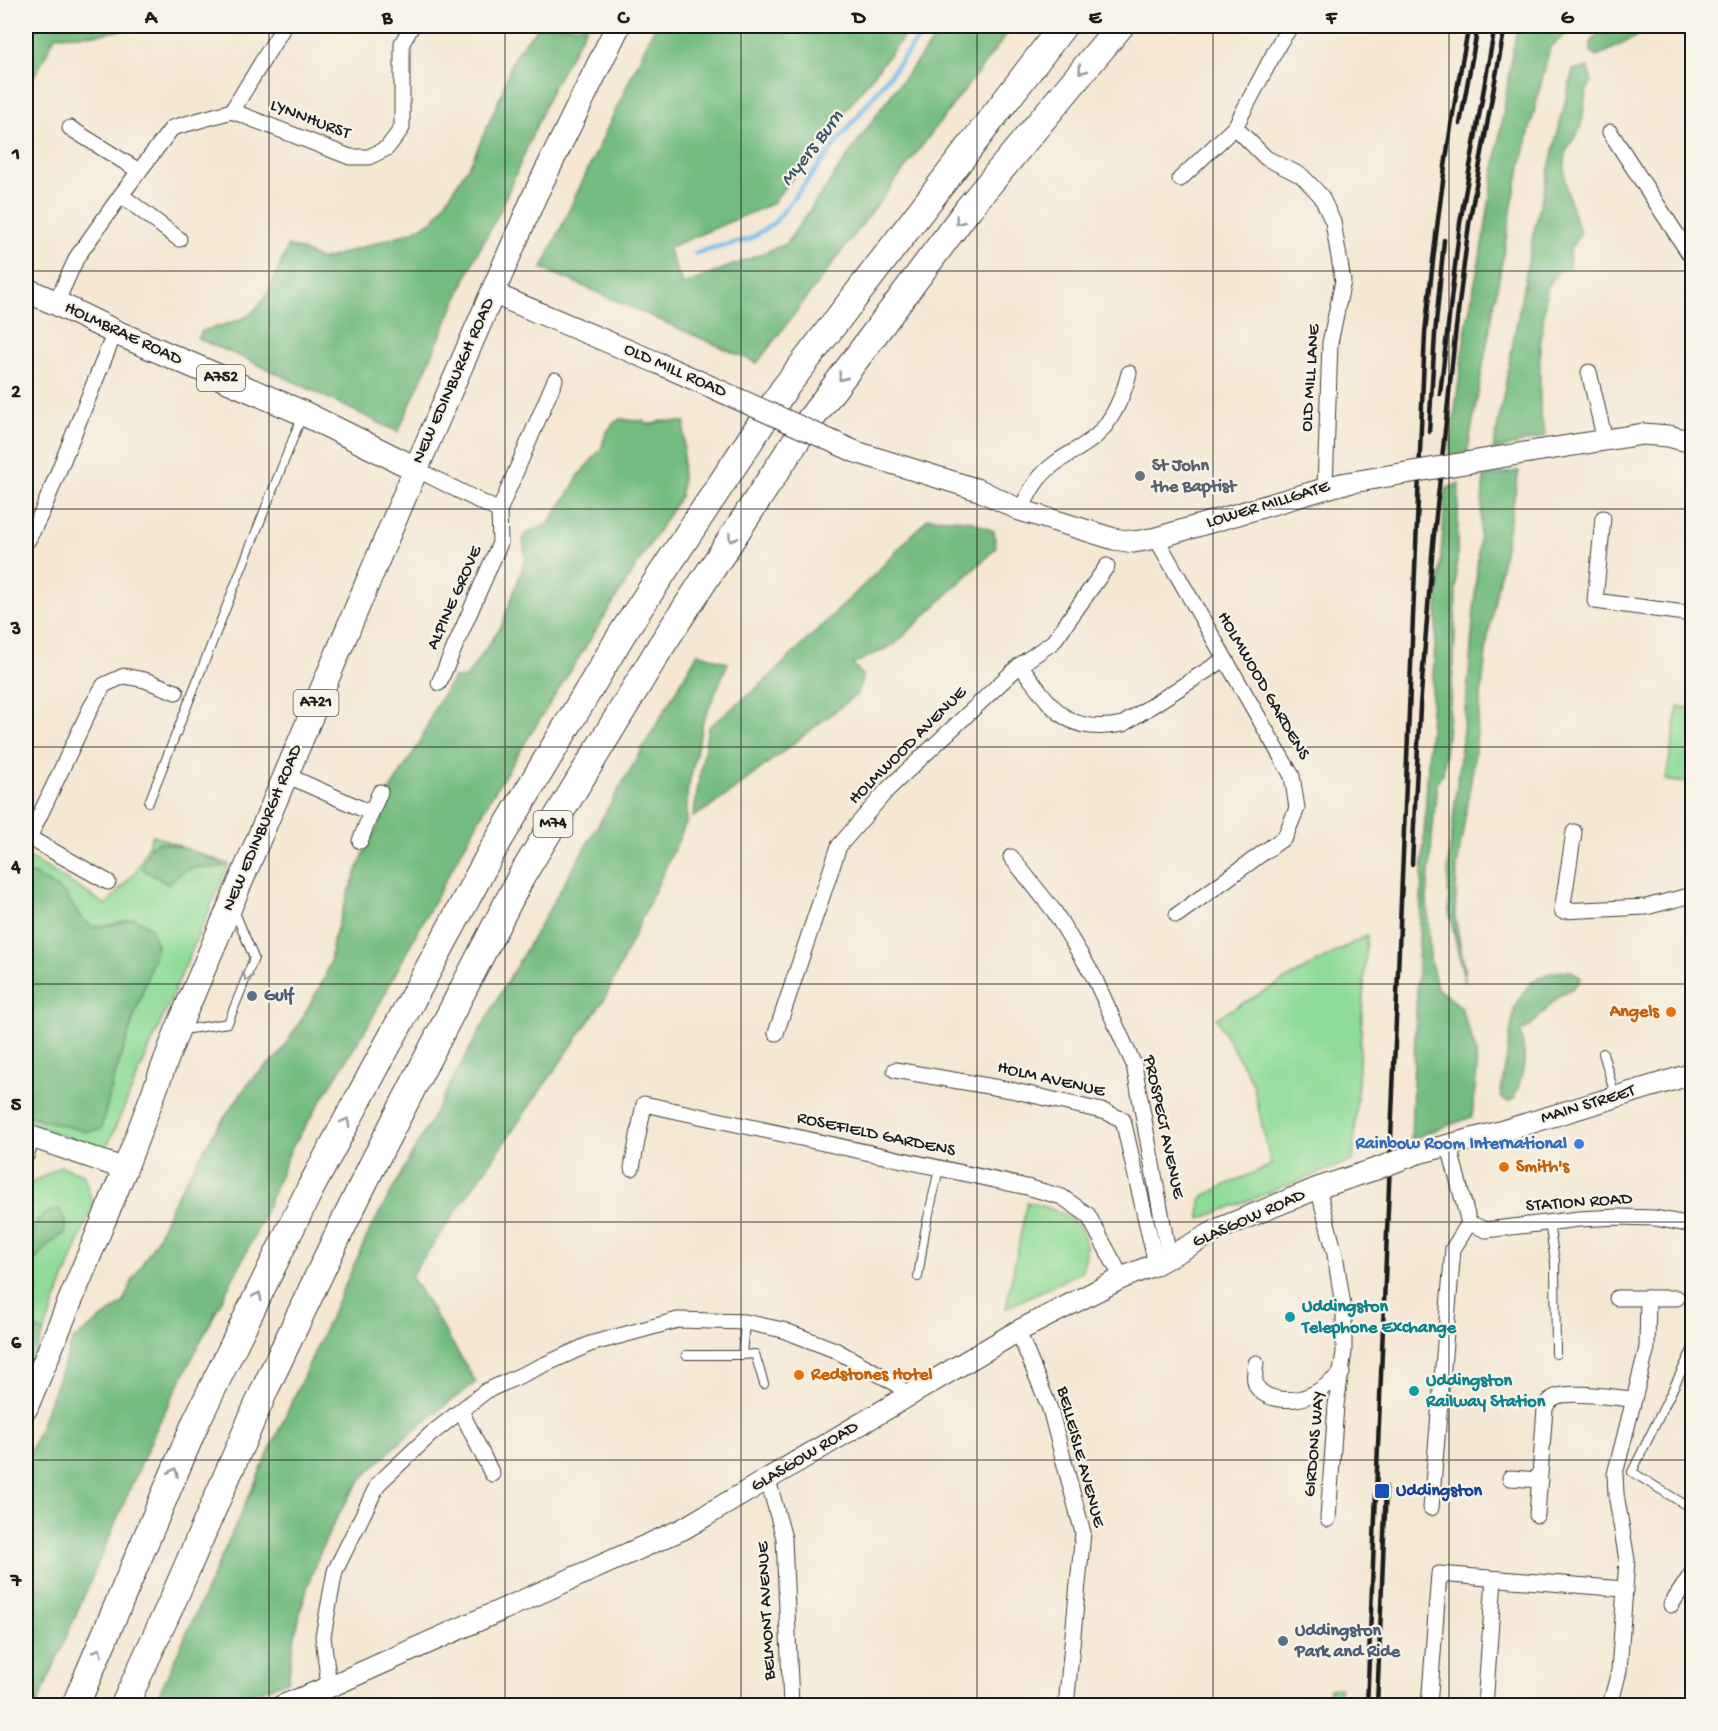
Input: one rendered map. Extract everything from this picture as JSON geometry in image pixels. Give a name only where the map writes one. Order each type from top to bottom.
[{"type":"highway","name":"M74","points":[[75,1706],[196,1422],[315,1179],[491,853],[622,634],[784,389],[1063,26]]},
{"type":"highway","name":"M74","points":[[124,1706],[265,1389],[336,1239],[521,877],[661,646],[807,424],[968,209],[1120,26]]},
{"type":"main road","name":"NEW EDINBURGH ROAD","points":[[26,1407],[125,1169],[177,1031],[416,469],[535,195],[618,26]]},
{"type":"main road","name":"HOLMBRAE ROAD","points":[[26,290],[115,332],[303,413],[416,469]]},
{"type":"main road","name":"OLD MILL ROAD","points":[[492,293],[658,363],[856,452]]},
{"type":"main road","name":"LOWER MILLGATE","points":[[856,452],[979,490],[1020,510],[1114,539],[1134,542],[1156,538],[1333,485],[1643,434],[1668,436],[1692,442]]},
{"type":"main road","name":"MAIN STREET","points":[[1318,1188],[1418,1153],[1449,1146],[1692,1074]]},
{"type":"main road","points":[[28,1143],[125,1169]]},
{"type":"main road","name":"GLASGOW ROAD","points":[[282,1706],[683,1529],[1018,1331],[1122,1278],[1163,1261],[1221,1228],[1318,1188]]},
{"type":"street","points":[[56,303],[77,257],[172,128],[232,111],[284,26]]},
{"type":"street","name":"LYNNHURST","points":[[232,111],[350,157],[369,158],[387,148],[402,128],[402,43],[412,26]]},
{"type":"street","points":[[1180,179],[1235,127],[1280,42],[1291,26]]},
{"type":"street","name":"OLD MILL LANE","points":[[1235,127],[1266,158],[1302,176],[1321,196],[1333,222],[1342,281],[1330,343],[1333,485]]},
{"type":"street","points":[[70,128],[139,171]]},
{"type":"street","points":[[1610,132],[1692,258]]},
{"type":"street","points":[[121,195],[178,239]]},
{"type":"street","points":[[26,541],[42,512],[115,332]]},
{"type":"street","points":[[1589,372],[1605,441]]},
{"type":"street","points":[[1020,510],[1042,475],[1068,454],[1096,437],[1124,393],[1129,373]]},
{"type":"street","points":[[416,469],[499,511],[555,380]]},
{"type":"street","name":"ALPINE GROVE","points":[[439,683],[500,543],[499,511]]},
{"type":"street","points":[[1603,519],[1595,601],[1692,614]]},
{"type":"street","name":"HOLMWOOD GARDENS","points":[[1156,538],[1292,776],[1297,808],[1285,837],[1177,915]]},
{"type":"street","name":"HOLMWOOD AVENUE","points":[[776,1033],[839,846],[888,789],[1020,665],[1053,642],[1107,566]]},
{"type":"street","points":[[1020,665],[1058,713],[1071,722],[1088,727],[1108,727],[1123,724],[1225,659]]},
{"type":"street","points":[[108,882],[27,837],[104,685],[124,676],[145,680],[176,692]]},
{"type":"street","points":[[286,775],[371,813]]},
{"type":"street","points":[[360,841],[380,792]]},
{"type":"street","points":[[1574,832],[1562,911],[1646,907],[1692,895]]},
{"type":"street","name":"PROSPECT AVENUE","points":[[1011,857],[1054,911],[1094,977],[1134,1065],[1163,1261]]},
{"type":"street","name":"HOLM AVENUE","points":[[895,1070],[1011,1090],[1106,1112],[1124,1120],[1163,1261]]},
{"type":"street","name":"ROSEFIELD GARDENS","points":[[632,1168],[644,1104],[939,1170],[1027,1187],[1062,1197],[1088,1215],[1122,1278]]},
{"type":"street","points":[[1431,1508],[1453,1249],[1469,1223],[1449,1146]]},
{"type":"street","name":"GIRDONS WAY","points":[[1318,1188],[1335,1254],[1344,1312],[1342,1373],[1336,1405],[1328,1519]]},
{"type":"street","name":"STATION ROAD","points":[[1469,1223],[1486,1230],[1618,1217],[1655,1218],[1692,1225]]},
{"type":"street","points":[[1617,1298],[1677,1298]]},
{"type":"street","points":[[1610,1706],[1619,1671],[1627,1560],[1615,1474],[1647,1348],[1648,1298]]},
{"type":"street","points":[[329,1687],[323,1636],[335,1571],[378,1484],[431,1434],[486,1391],[590,1344],[678,1320],[745,1322],[783,1330],[835,1350],[895,1383],[908,1396]]},
{"type":"street","name":"BELLEISLE AVENUE","points":[[1018,1331],[1050,1409],[1083,1533],[1066,1706]]},
{"type":"street","name":"GIRDONS WAY","points":[[1256,1363],[1254,1376],[1256,1385],[1263,1393],[1288,1399],[1309,1396],[1342,1373]]},
{"type":"street","points":[[1538,1515],[1545,1408],[1549,1401],[1556,1396],[1568,1394],[1634,1399]]},
{"type":"street","points":[[461,1411],[492,1474]]},
{"type":"street","points":[[1510,1478],[1540,1480]]},
{"type":"street","name":"BELMONT AVENUE","points":[[768,1479],[784,1538],[791,1706]]},
{"type":"street","points":[[1671,1605],[1692,1573]]},
{"type":"street","points":[[1429,1706],[1439,1574],[1624,1589]]},
{"type":"street","points":[[1485,1706],[1494,1579]]},
{"type":"lane","points":[[150,802],[303,413]]},
{"type":"lane","points":[[177,1031],[228,1023],[254,958],[231,903]]},
{"type":"lane","points":[[1603,1053],[1615,1096]]},
{"type":"lane","points":[[918,1276],[925,1231],[939,1170]]},
{"type":"lane","points":[[1549,1223],[1555,1261],[1556,1354]]},
{"type":"lane","points":[[742,1355],[745,1322]]},
{"type":"lane","points":[[1692,1350],[1632,1472],[1692,1509]]},
{"type":"lane","points":[[686,1354],[754,1354],[764,1383]]},
{"type":"green space","points":[[26,26],[148,26],[99,34],[55,36],[26,89]]},
{"type":"green space","points":[[539,26],[587,26],[552,89],[499,213],[474,260],[398,432],[251,361],[198,339],[202,331],[234,322],[252,313],[271,286],[288,246],[321,260],[411,232],[434,220],[472,161],[501,95],[512,61]]},
{"type":"green space","points":[[655,26],[912,26],[772,204],[668,248],[683,285],[786,244],[885,103],[944,26],[1013,26],[757,363],[542,268]]},
{"type":"green space","points":[[1519,26],[1576,26],[1550,47],[1515,190],[1467,454],[1449,455],[1466,328],[1484,236],[1514,43]]},
{"type":"green space","points":[[1606,26],[1657,26],[1596,57],[1591,52],[1591,43]]},
{"type":"green space","points":[[1588,68],[1592,81],[1586,97],[1581,126],[1568,147],[1565,160],[1565,181],[1580,233],[1570,250],[1569,268],[1558,271],[1547,288],[1540,347],[1540,413],[1546,436],[1493,451],[1533,235],[1573,70]]},
{"type":"green space","points":[[620,419],[643,421],[646,424],[661,421],[685,422],[681,495],[493,794],[369,1024],[291,1149],[258,1229],[156,1429],[37,1705],[26,1705],[26,1463],[73,1340],[124,1302],[131,1283],[157,1239],[173,1202],[215,1131],[250,1081],[280,1054],[303,1017],[324,979],[349,891],[364,853],[383,816],[385,798],[419,744],[435,708],[453,678],[465,679],[502,625],[526,558],[523,539],[526,533],[548,524],[579,475],[601,449],[606,433]]},
{"type":"green space","points":[[1519,471],[1487,643],[1473,768],[1457,867],[1455,917],[1465,982],[1449,911],[1448,867],[1469,674],[1484,477]]},
{"type":"green space","points":[[1459,483],[1454,662],[1443,774],[1438,780],[1436,791],[1427,898],[1430,958],[1437,988],[1461,1007],[1476,1051],[1477,1070],[1472,1117],[1411,1139],[1425,814],[1440,570],[1446,489]]},
{"type":"green space","points":[[928,518],[968,520],[994,531],[996,548],[895,644],[853,664],[863,676],[857,694],[718,802],[693,817],[708,728],[765,681],[873,576]]},
{"type":"green space","points":[[698,653],[728,663],[703,722],[687,793],[687,821],[605,998],[411,1276],[476,1382],[391,1450],[363,1477],[346,1502],[321,1550],[311,1576],[297,1628],[288,1681],[220,1705],[154,1705],[369,1232],[504,987]]},
{"type":"green space","points":[[1678,707],[1692,708],[1692,784],[1666,780]]},
{"type":"green space","points":[[153,835],[182,847],[158,842],[150,847],[142,868],[168,884],[190,869],[217,868],[225,865],[196,852],[229,864],[106,1149],[26,1124],[26,1115],[86,1132],[101,1128],[113,1081],[157,947],[151,928],[135,918],[111,925],[93,927],[81,918],[65,894],[26,871],[26,855],[106,905],[136,871]]},
{"type":"green space","points":[[158,842],[188,849],[225,866],[188,869],[168,884],[142,869],[150,847]]},
{"type":"green space","points":[[26,871],[65,894],[81,918],[93,927],[111,925],[135,918],[151,928],[157,947],[113,1081],[101,1129],[86,1132],[26,1115]]},
{"type":"green space","points":[[1367,935],[1353,1160],[1200,1219],[1200,1200],[1225,1185],[1271,1165],[1253,1084],[1216,1018]]},
{"type":"green space","points":[[1572,971],[1581,978],[1576,986],[1560,996],[1536,1021],[1520,1032],[1524,1066],[1514,1099],[1508,1102],[1500,1097],[1515,1005],[1533,980],[1552,972]]},
{"type":"green space","points":[[61,1166],[83,1174],[93,1204],[44,1332],[26,1325],[26,1303],[36,1291],[31,1282],[26,1282],[26,1200],[30,1184]]},
{"type":"green space","points":[[1027,1202],[1054,1210],[1075,1223],[1086,1242],[1085,1256],[1081,1272],[1006,1308]]},
{"type":"green space","points":[[60,1209],[65,1221],[66,1232],[50,1244],[32,1263],[28,1263],[29,1245],[37,1223],[45,1214]]},
{"type":"green space","points":[[26,1282],[36,1285],[36,1291],[26,1303]]},
{"type":"green space","points":[[26,1325],[44,1332],[26,1376]]},
{"type":"green space","points":[[1340,1688],[1337,1705],[1327,1705],[1329,1689]]},
{"type":"waterway","name":"Myers Burn","points":[[695,253],[750,239],[775,222],[928,26]]},
{"type":"railway","points":[[1367,1706],[1425,333],[1443,179],[1469,26]]},
{"type":"railway","points":[[1460,124],[1478,26]]},
{"type":"railway","points":[[1440,394],[1460,223],[1495,26]]},
{"type":"railway","points":[[1412,864],[1420,707],[1433,544],[1455,336],[1469,224],[1505,26]]},
{"type":"railway","points":[[1429,432],[1444,240]]},
{"type":"railway","points":[[1377,1706],[1386,1487]]},
{"type":"place","name":"St John the Baptist","points":[[1140,476]]},
{"type":"place","name":"Gulf","points":[[252,996]]},
{"type":"place","name":"Angels","points":[[1671,1012]]},
{"type":"place","name":"Rainbow Room International","points":[[1579,1144]]},
{"type":"place","name":"Smith's","points":[[1504,1167]]},
{"type":"place","name":"Uddingston Telephone Exchange","points":[[1290,1317]]},
{"type":"place","name":"Redstones Hotel","points":[[799,1375]]},
{"type":"place","name":"Uddingston Railway Station","points":[[1414,1391]]},
{"type":"place","name":"Uddingston","points":[[1382,1491]]},
{"type":"place","name":"Uddingston Park and Ride","points":[[1283,1641]]}]
